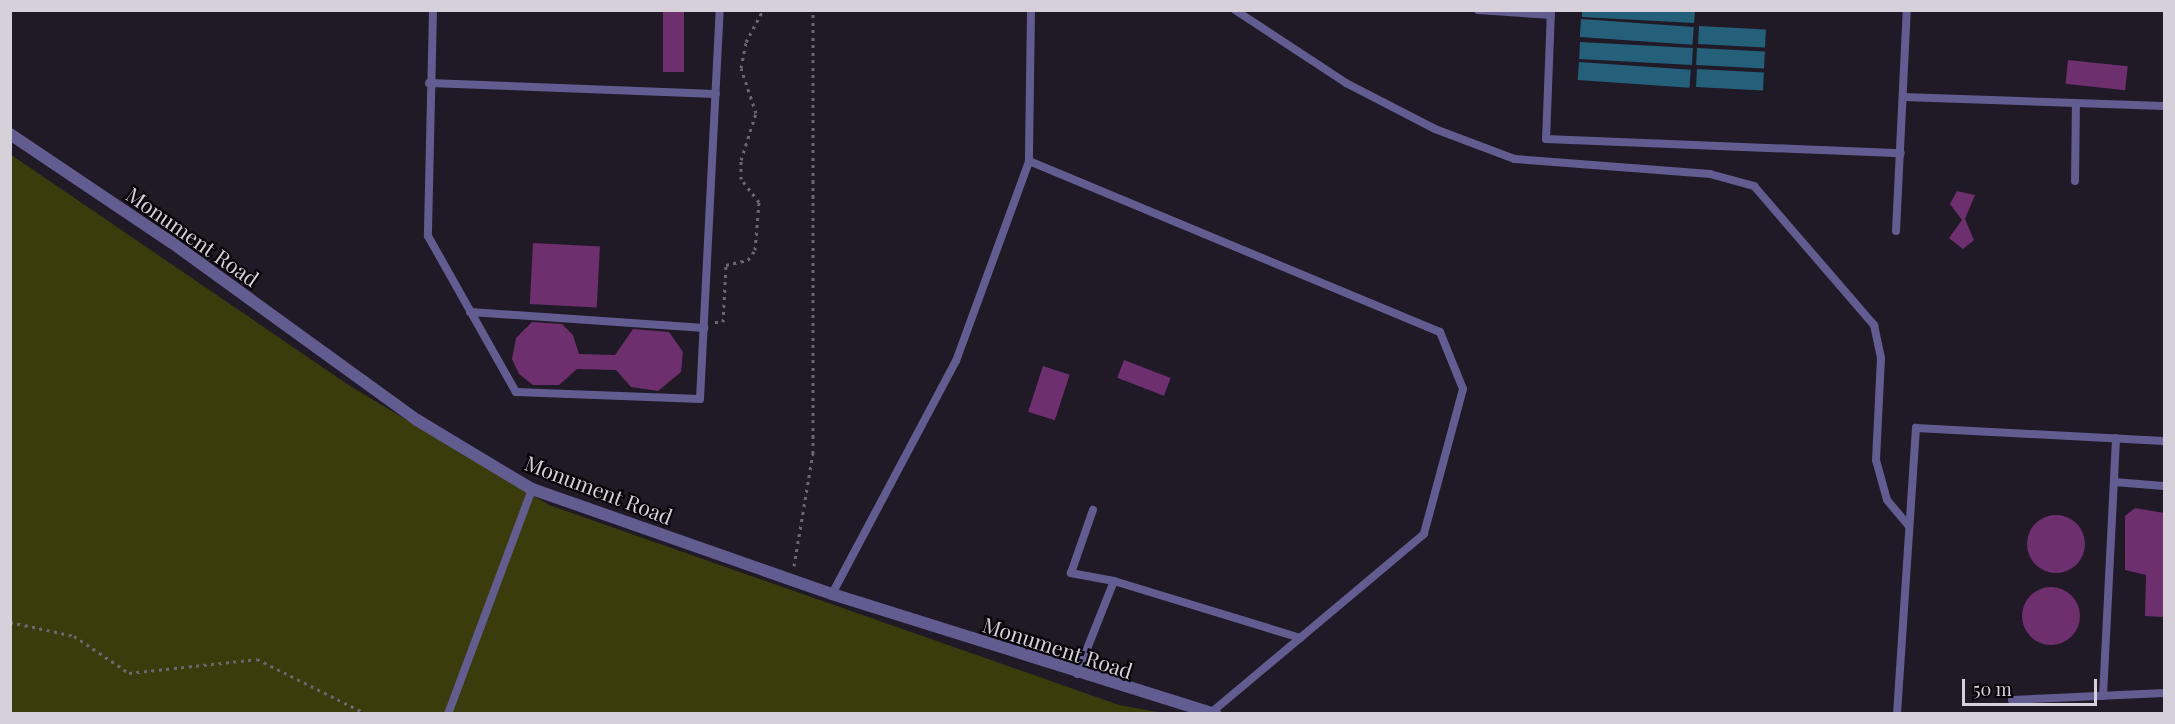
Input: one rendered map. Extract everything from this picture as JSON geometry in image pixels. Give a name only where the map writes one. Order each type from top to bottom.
[{"type":"street","name":"Monument Road","points":[[10,135],[171,242],[417,420],[532,489],[832,594],[1077,674],[1214,713]]},
{"type":"lane","points":[[433,10],[429,83],[428,236],[516,392],[700,399],[720,10]]},
{"type":"lane","points":[[832,594],[956,360],[1029,162],[1031,10]]},
{"type":"lane","points":[[1235,10],[1346,83],[1435,129],[1515,159],[1710,174],[1754,186],[1874,325],[1881,358],[1876,460],[1887,500],[1909,526]]},
{"type":"lane","points":[[1478,10],[1551,13],[1546,139],[1901,153]]},
{"type":"lane","points":[[1896,231],[1907,10]]},
{"type":"lane","points":[[429,83],[716,94]]},
{"type":"lane","points":[[1903,97],[2164,106]]},
{"type":"lane","points":[[2075,181],[2076,103]]},
{"type":"lane","points":[[1029,162],[1440,332],[1463,389],[1424,534],[1214,713]]},
{"type":"lane","points":[[470,312],[704,325]]},
{"type":"lane","points":[[1897,714],[1916,428],[2164,441]]},
{"type":"lane","points":[[2103,696],[2116,438]]},
{"type":"lane","points":[[2114,482],[2164,486]]},
{"type":"lane","points":[[448,714],[532,489]]},
{"type":"lane","points":[[1093,510],[1071,573],[1113,581],[1300,638]]},
{"type":"lane","points":[[1077,674],[1113,581]]},
{"type":"lane","points":[[2012,700],[2164,693]]},
{"type":"path","points":[[704,325],[723,322],[726,265],[748,260],[755,250],[759,202],[741,179],[741,160],[756,112],[741,68],[746,42],[763,10]]},
{"type":"path","points":[[790,579],[802,537],[813,453],[813,10]]},
{"type":"path","points":[[10,622],[74,636],[129,673],[257,659],[368,714]]},
{"type":"shaded area","points":[[10,154],[350,386],[549,505],[1119,705],[1163,713],[11,713]]},
{"type":"water","points":[[1582,10],[1695,11],[1694,23],[1582,17]]},
{"type":"water","points":[[1581,19],[1694,27],[1692,45],[1580,37]]},
{"type":"water","points":[[1699,26],[1766,30],[1765,47],[1698,44]]},
{"type":"water","points":[[1580,42],[1693,48],[1692,65],[1579,59]]},
{"type":"water","points":[[1697,48],[1765,52],[1764,69],[1696,65]]},
{"type":"water","points":[[1579,62],[1691,70],[1689,88],[1578,80]]},
{"type":"water","points":[[1697,69],[1764,73],[1763,90],[1696,87]]},
{"type":"building","points":[[663,10],[684,10],[684,72],[663,72]]},
{"type":"building","points":[[2068,60],[2128,66],[2125,90],[2065,84]]},
{"type":"building","points":[[1957,191],[1975,195],[1965,219],[1974,240],[1963,249],[1949,238],[1962,220],[1950,204]]},
{"type":"building","points":[[533,243],[600,247],[597,307],[530,304]]},
{"type":"building","points":[[532,322],[562,324],[573,335],[579,354],[615,355],[633,329],[669,332],[683,352],[681,372],[658,391],[631,387],[616,370],[577,369],[559,385],[533,385],[519,374],[512,359],[516,338]]},
{"type":"building","points":[[1124,360],[1171,378],[1164,396],[1117,378]]},
{"type":"building","points":[[1043,366],[1070,375],[1055,420],[1028,412]]},
{"type":"building","points":[[2135,508],[2164,513],[2164,617],[2145,616],[2146,575],[2125,570],[2125,516]]},
{"type":"building","points":[[2056,515],[2067,517],[2080,528],[2085,544],[2083,555],[2072,568],[2056,573],[2045,571],[2032,560],[2027,544],[2029,533],[2040,520]]},
{"type":"building","points":[[2051,587],[2062,589],[2075,600],[2080,616],[2078,627],[2067,640],[2051,645],[2040,643],[2027,632],[2022,616],[2024,605],[2035,592]]}]
